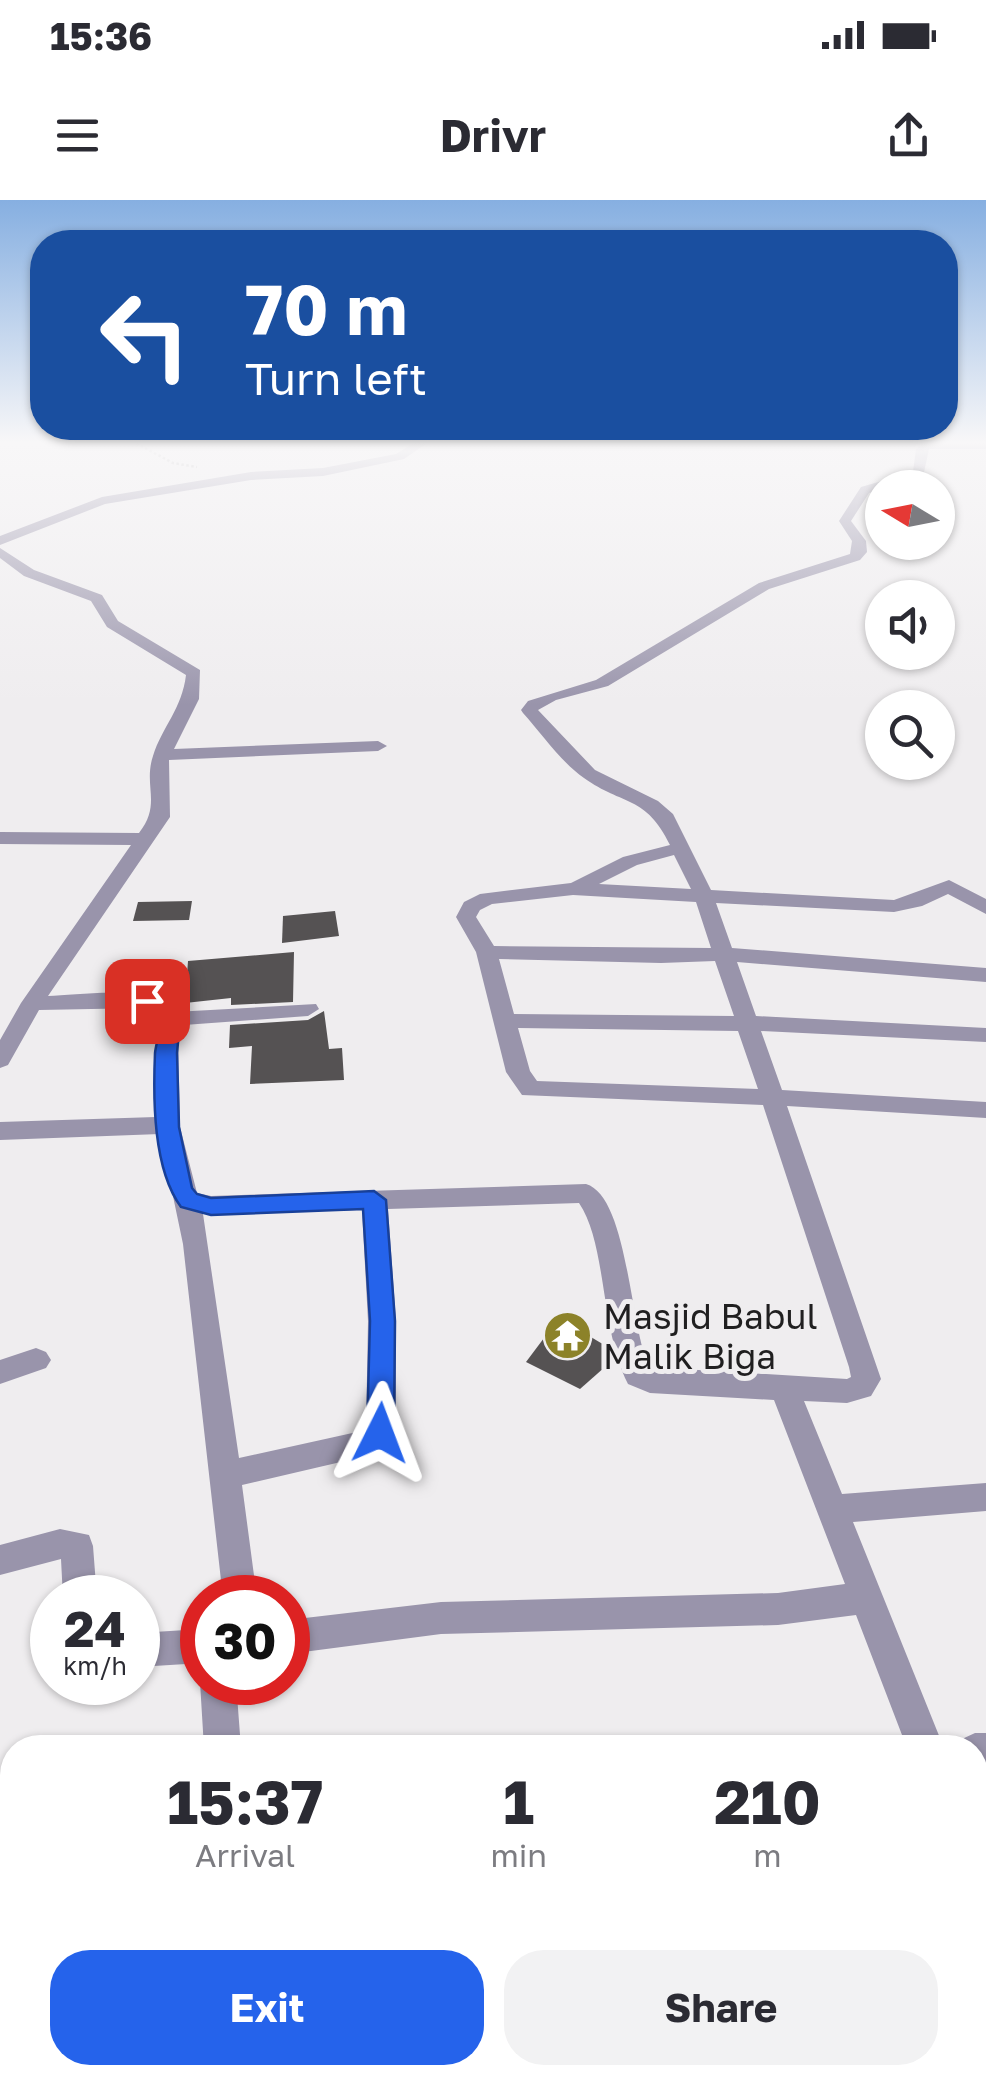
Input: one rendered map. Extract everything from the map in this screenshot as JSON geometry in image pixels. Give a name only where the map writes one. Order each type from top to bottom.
[{"type":"street","points":[[0,540],[29,529]]},
{"type":"street","points":[[189,1201],[211,1206],[586,1193],[593,1199],[601,1223],[624,1336],[638,1375],[650,1381],[786,1390],[847,1392],[860,1387],[866,1379],[704,896],[666,818],[652,805],[589,774],[534,719],[530,706],[540,698],[590,689],[764,586],[855,556],[860,552],[859,541],[847,529]]},
{"type":"street","points":[[0,552],[29,572],[102,602],[112,624],[190,668],[194,676],[191,699],[161,755],[161,818],[18,1013],[0,1060]]},
{"type":"street","points":[[161,755],[378,746]]},
{"type":"street","points":[[0,838],[144,839]]},
{"type":"street","points":[[573,889],[630,862],[680,848]]},
{"type":"street","points":[[986,908],[947,886],[915,902],[894,906],[573,889],[487,898],[475,904],[466,917],[487,952],[518,1072],[530,1089],[986,1110]]},
{"type":"street","points":[[487,952],[661,957],[723,954],[986,975]]},
{"type":"street","points":[[18,1013],[147,1001],[165,1011],[170,1022],[166,1053],[168,1127],[181,1190],[189,1201],[237,1575]]},
{"type":"street","points":[[170,1022],[206,1013],[308,1010]]},
{"type":"street","points":[[504,1021],[747,1022],[986,1035]]},
{"type":"street","points":[[0,1131],[168,1127]]},
{"type":"street","points":[[225,1474],[375,1441],[380,1433],[382,1321],[374,1200]]},
{"type":"street","points":[[0,1372],[36,1360]]},
{"type":"street","points":[[786,1390],[921,1735]]},
{"type":"street","points":[[833,1509],[986,1497]]},
{"type":"street","points":[[0,1560],[60,1544],[76,1546],[78,1575]]},
{"type":"street","points":[[310,1635],[442,1618],[778,1608],[868,1597]]},
{"type":"street","points":[[219,1705],[221,1735]]},
{"type":"building","points":[[192,901],[189,920],[133,921],[138,902]]},
{"type":"building","points":[[335,911],[339,936],[282,943],[283,916]]},
{"type":"building","points":[[294,952],[293,1002],[231,1005],[231,998],[185,1003],[188,961]]},
{"type":"building","points":[[324,1011],[329,1049],[342,1048],[344,1080],[250,1084],[252,1046],[229,1048],[230,1025],[308,1020]]},
{"type":"building","name":"Masjid Babul Malik Biga","points":[[559,1318],[611,1349],[614,1359],[580,1389],[526,1362]]},
{"type":"place","name":"Masjid Babul Malik Biga","points":[[568,1336]]},
{"type":"route","points":[[147,1001],[160,1006],[170,1022],[166,1053],[168,1127],[181,1190],[189,1201],[211,1206],[374,1200],[382,1321],[380,1433]]}]
